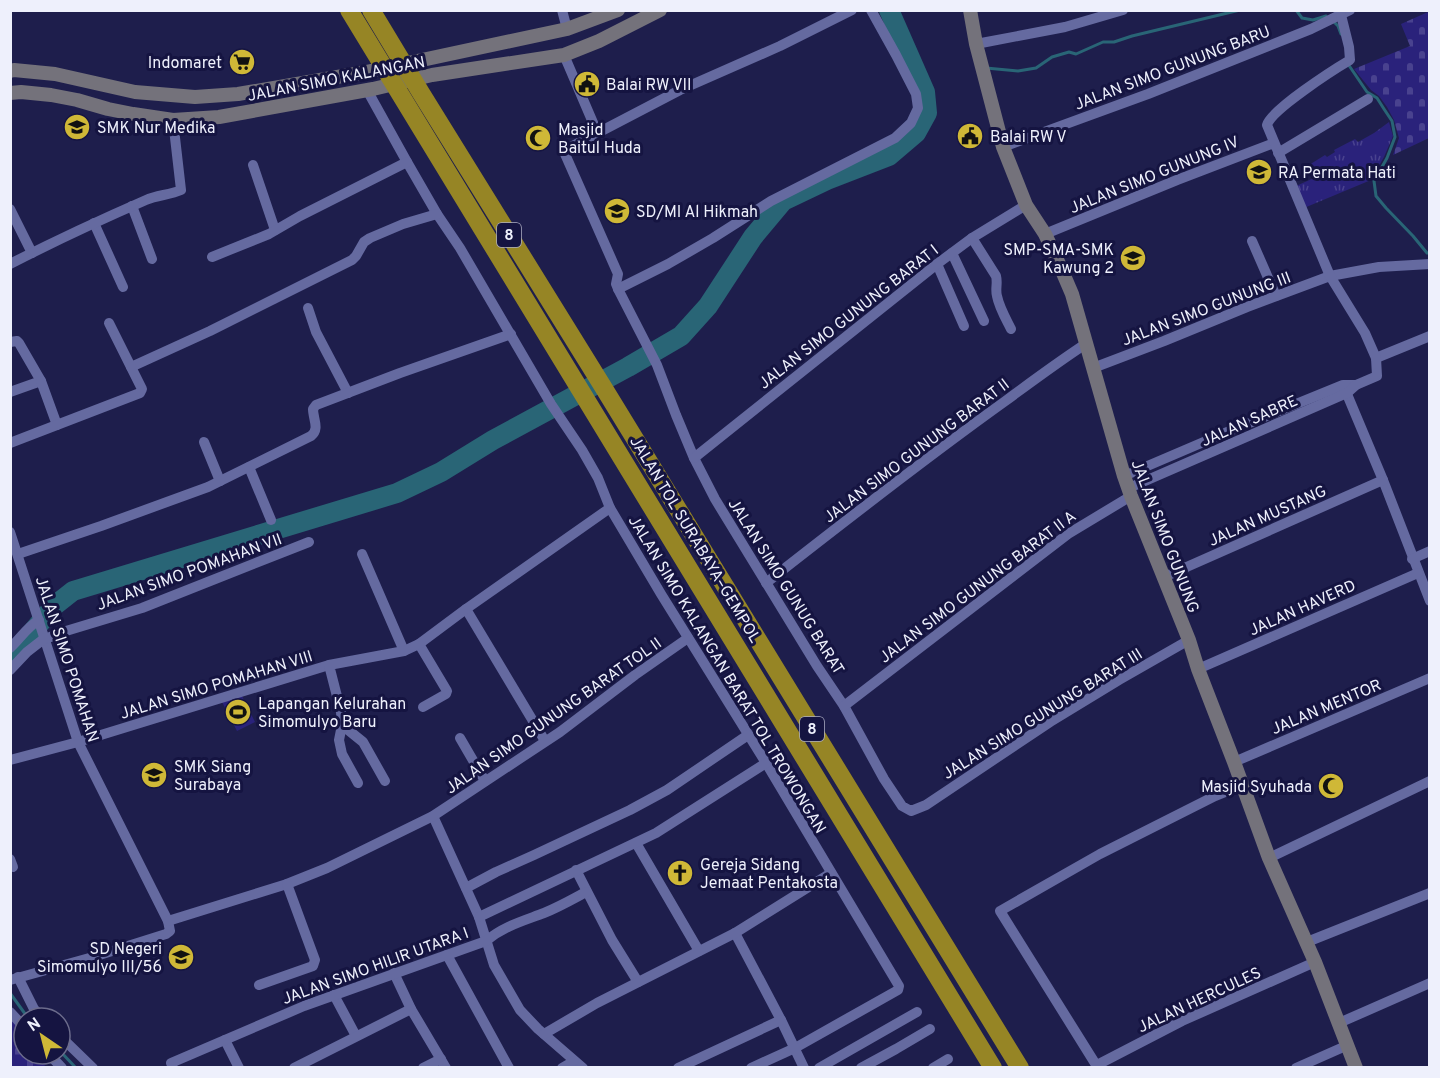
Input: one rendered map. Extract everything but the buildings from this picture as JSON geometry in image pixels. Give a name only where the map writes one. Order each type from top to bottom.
[{"type":"highway","name":"JALAN TOL SURABAYA–GEMPOL","points":[[349,10],[993,1068]]},
{"type":"highway","name":"JALAN TOL SURABAYA–GEMPOL","points":[[372,10],[1020,1068]]},
{"type":"main road","name":"JALAN SIMO KALANGAN","points":[[12,69],[55,74],[135,92],[195,97],[237,94],[364,73],[567,29],[618,10]]},
{"type":"main road","name":"JALAN SIMO GUNUNG","points":[[970,10],[1003,147],[1026,205],[1045,234],[1072,294],[1128,487],[1189,640],[1269,858],[1307,942],[1356,1068]]},
{"type":"main road","name":"JALAN SIMO KALANGAN","points":[[10,93],[51,95],[116,111],[173,120],[219,117],[368,90],[432,75],[564,55],[599,41],[659,11]]},
{"type":"street","points":[[562,10],[567,29]]},
{"type":"street","points":[[564,55],[597,132],[680,90],[780,46],[852,10]]},
{"type":"street","points":[[618,289],[668,264],[771,201],[895,138],[911,123],[918,108],[916,94],[870,10]]},
{"type":"street","points":[[980,44],[1065,27],[1123,10]]},
{"type":"street","points":[[1338,16],[1349,46],[1348,62],[1290,101],[1269,120],[1267,125],[1330,276],[1365,333],[1376,358],[1430,336]]},
{"type":"street","name":"JALAN SIMO GUNUNG BARU","points":[[1003,147],[1148,94],[1338,16]]},
{"type":"street","name":"JALAN SIMO KALANGAN BARAT TOL TROWONGAN","points":[[368,90],[437,214],[460,248],[554,409],[582,450],[598,478],[610,508],[898,984],[898,990],[795,1048]]},
{"type":"street","name":"JALAN SIMO GUNUNG IV","points":[[1045,234],[1177,180],[1276,148],[1368,99]]},
{"type":"street","points":[[10,264],[132,206],[156,196],[181,190],[173,120]]},
{"type":"street","name":"JALAN SIMO GUNUG BARAT","points":[[597,132],[564,151],[618,274],[616,284],[618,289],[657,365],[694,458],[715,499],[844,706],[884,779],[902,806],[911,811]]},
{"type":"street","points":[[212,257],[269,234],[407,162]]},
{"type":"street","points":[[253,165],[275,230]]},
{"type":"street","name":"JALAN SIMO GUNUNG BARAT I","points":[[694,458],[937,264],[972,238],[1026,205]]},
{"type":"street","points":[[132,206],[152,259]]},
{"type":"street","points":[[10,209],[32,253]]},
{"type":"street","points":[[131,367],[210,331],[352,260],[364,242],[370,238],[403,224],[437,214]]},
{"type":"street","points":[[94,223],[123,287]]},
{"type":"street","points":[[972,238],[996,276],[997,298],[1011,329]]},
{"type":"street","points":[[1251,241],[1276,296]]},
{"type":"street","points":[[952,253],[984,321]]},
{"type":"street","points":[[937,264],[964,326]]},
{"type":"street","name":"JALAN SIMO GUNUNG III","points":[[1093,368],[1330,276],[1379,267],[1430,264]]},
{"type":"street","points":[[308,308],[316,332],[348,393]]},
{"type":"street","points":[[10,443],[140,393],[142,389],[109,323]]},
{"type":"street","points":[[14,548],[101,526],[208,487],[311,436],[315,433],[316,428],[312,412],[314,408],[348,393],[511,334]]},
{"type":"street","points":[[10,342],[19,343],[41,381],[57,425]]},
{"type":"street","name":"JALAN SIMO GUNUNG BARAT II","points":[[766,583],[933,454],[1087,343]]},
{"type":"street","name":"JALAN SABRE","points":[[1128,487],[1375,377],[1378,374],[1376,358]]},
{"type":"street","points":[[10,392],[41,381]]},
{"type":"street","points":[[1345,389],[1429,598]]},
{"type":"street","points":[[204,442],[220,481]]},
{"type":"street","points":[[249,466],[271,520]]},
{"type":"street","name":"JALAN MUSTANG","points":[[1164,577],[1383,480]]},
{"type":"street","name":"JALAN SIMO GUNUNG BARAT II A","points":[[844,706],[1128,487]]},
{"type":"street","name":"JALAN SIMO POMAHAN VIII","points":[[10,760],[78,742],[329,665],[404,651],[419,644],[610,508]]},
{"type":"street","name":"JALAN SIMO POMAHAN","points":[[10,532],[78,742],[168,921]]},
{"type":"street","name":"JALAN SIMO POMAHAN VII","points":[[42,631],[66,631],[142,608],[309,542]]},
{"type":"street","points":[[1412,559],[1430,551]]},
{"type":"street","points":[[362,554],[404,651]]},
{"type":"street","name":"JALAN HAVERD","points":[[1198,669],[1418,573]]},
{"type":"street","points":[[466,609],[545,741]]},
{"type":"street","points":[[10,648],[29,626],[42,631],[10,670]]},
{"type":"street","name":"JALAN SIMO GUNUNG BARAT TOL II","points":[[168,921],[287,884],[327,868],[433,816],[560,732],[688,638]]},
{"type":"street","name":"JALAN SIMO GUNUNG BARAT III","points":[[911,811],[926,805],[1050,722],[1189,640]]},
{"type":"street","points":[[419,644],[447,691],[446,694],[423,707]]},
{"type":"street","points":[[329,665],[341,712],[342,724],[339,740],[342,754],[358,783]]},
{"type":"street","name":"JALAN MENTOR","points":[[1234,762],[1430,678]]},
{"type":"street","points":[[342,724],[363,742],[385,781]]},
{"type":"street","points":[[466,888],[658,795],[748,735]]},
{"type":"street","points":[[460,738],[485,781]]},
{"type":"street","points":[[479,917],[656,833],[766,764]]},
{"type":"street","points":[[1269,858],[1430,781]]},
{"type":"street","points":[[1098,1066],[1000,911],[1100,854],[1215,796],[1242,785]]},
{"type":"street","points":[[433,816],[479,917],[494,965],[519,1010],[583,1068]]},
{"type":"street","points":[[636,843],[699,951]]},
{"type":"street","points":[[576,870],[612,940],[639,982]]},
{"type":"street","points":[[544,1034],[597,1003],[735,933],[831,873]]},
{"type":"street","points":[[259,985],[313,966],[315,963],[287,884]]},
{"type":"street","name":"JALAN SIMO HILIR UTARA I","points":[[172,1065],[285,1014],[486,941],[497,932],[519,921],[556,908],[586,892]]},
{"type":"street","points":[[1307,942],[1430,893]]},
{"type":"street","points":[[32,1006],[14,979],[166,934],[170,931],[168,921]]},
{"type":"street","points":[[735,933],[804,1068]]},
{"type":"street","points":[[447,955],[509,1068]]},
{"type":"street","name":"JALAN HERCULES","points":[[1098,1066],[1182,1022],[1315,962]]},
{"type":"street","points":[[394,974],[411,1009],[443,1063],[423,1068]]},
{"type":"street","points":[[1339,1023],[1430,983]]},
{"type":"street","points":[[334,995],[356,1036]]},
{"type":"street","points":[[294,1068],[411,1009]]},
{"type":"street","points":[[819,1068],[917,1012]]},
{"type":"street","points":[[678,1068],[781,1020]]},
{"type":"street","points":[[861,1068],[930,1029]]},
{"type":"street","points":[[225,1040],[239,1068]]},
{"type":"street","points":[[1296,1068],[1348,1045]]},
{"type":"street","points":[[72,1048],[93,1068]]},
{"type":"street","points":[[751,1068],[795,1048]]},
{"type":"street","points":[[933,1068],[948,1059]]},
{"type":"street","points":[[562,1068],[574,1061]]},
{"type":"green space","points":[[1428,12],[1430,15],[1429,138],[1393,155],[1399,138],[1394,120],[1379,96],[1354,69],[1410,46],[1401,24]]},
{"type":"green space","points":[[1389,122],[1393,136],[1371,180],[1304,208],[1296,186],[1314,178],[1309,165],[1325,155],[1327,157],[1335,152],[1334,150],[1355,139],[1358,142]]},
{"type":"green space","name":"Lapangan Kelurahan Simomulyo Baru","points":[[240,692],[255,722],[237,731],[222,702]]},
{"type":"green space","points":[[10,1021],[12,1021],[12,1066],[43,1067],[11,1067]]},
{"type":"waterway","points":[[10,659],[54,606],[73,591],[397,493],[441,472],[493,440],[681,336],[708,306],[753,237],[783,201],[827,180],[889,156],[916,133],[927,113],[925,92],[889,10]]},
{"type":"waterway","points":[[986,68],[1018,71],[1036,68],[1052,57],[1069,52],[1076,54],[1103,42],[1114,42],[1240,10]]},
{"type":"waterway","points":[[1296,10],[1302,18],[1313,20],[1326,16]]},
{"type":"waterway","points":[[1334,22],[1341,34]]},
{"type":"waterway","points":[[1348,64],[1367,92],[1377,98],[1392,121],[1395,137],[1387,158],[1374,181],[1376,196],[1427,253],[1430,253]]},
{"type":"waterway","points":[[10,993],[19,1006]]},
{"type":"waterway","points":[[72,1064],[76,1068]]},
{"type":"place","name":"Indomaret","points":[[242,62]]},
{"type":"place","name":"Balai RW VII","points":[[587,84]]},
{"type":"place","name":"SMK Nur Medika","points":[[77,127]]},
{"type":"place","name":"Balai RW V","points":[[970,136]]},
{"type":"place","name":"Masjid Baitul Huda","points":[[538,138]]},
{"type":"place","name":"RA Permata Hati","points":[[1259,172]]},
{"type":"place","name":"SD/MI Al Hikmah","points":[[617,211]]},
{"type":"place","name":"SMP-SMA-SMK Kawung 2","points":[[1133,258]]},
{"type":"place","name":"Lapangan Kelurahan Simomulyo Baru","points":[[238,712]]},
{"type":"place","name":"SMK Siang Surabaya","points":[[154,775]]},
{"type":"place","name":"Masjid Syuhada","points":[[1331,786]]},
{"type":"place","name":"Gereja Sidang Jemaat Pentakosta","points":[[680,873]]},
{"type":"place","name":"SD Negeri Simomulyo III/56","points":[[181,957]]}]
